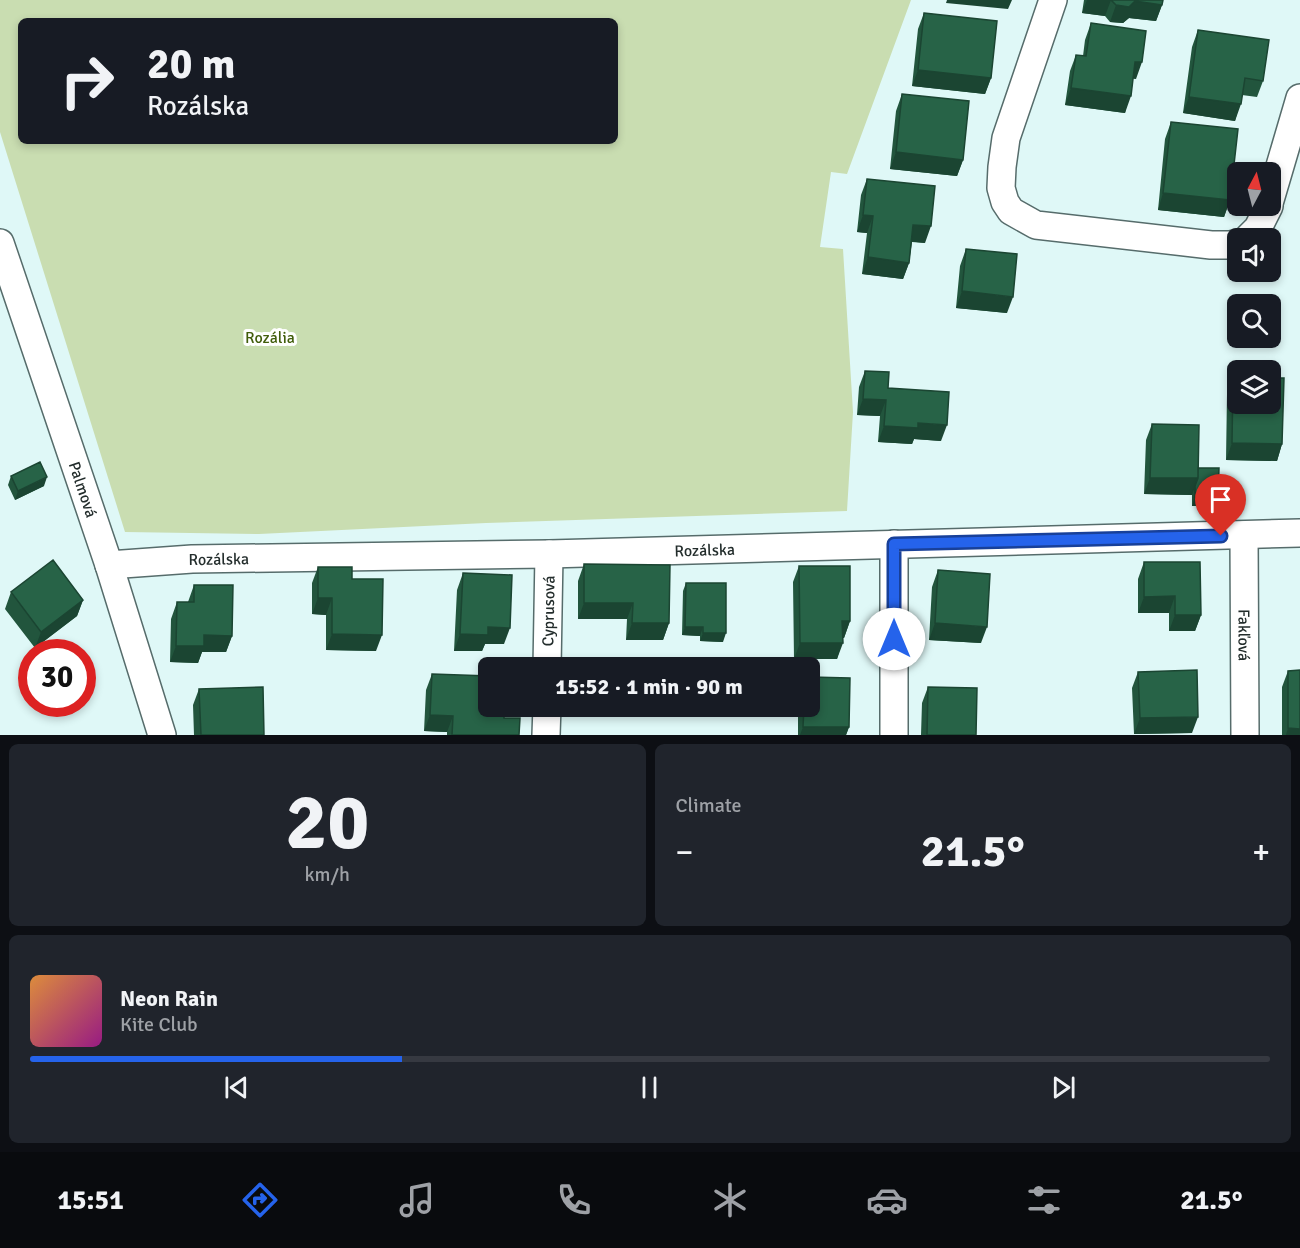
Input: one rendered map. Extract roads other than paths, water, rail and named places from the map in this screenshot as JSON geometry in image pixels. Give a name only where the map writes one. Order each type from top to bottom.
[{"type":"street","points":[[1053,0],[1006,138],[1001,188],[1005,202],[1011,211],[1036,225],[1227,245]]},
{"type":"street","points":[[1281,163],[1300,98]]},
{"type":"street","name":"Palmová","points":[[0,243],[109,565],[162,735]]},
{"type":"street","name":"Rozálska","points":[[109,565],[192,559],[549,554],[1300,534]]},
{"type":"street","name":"Fakľová","points":[[1244,535],[1245,735]]},
{"type":"street","points":[[894,544],[894,735]]},
{"type":"street","name":"Cyprusová","points":[[547,657],[549,554]]},
{"type":"street","points":[[546,735],[547,717]]},
{"type":"park label","name":"Rozália","points":[[270,337]]}]
